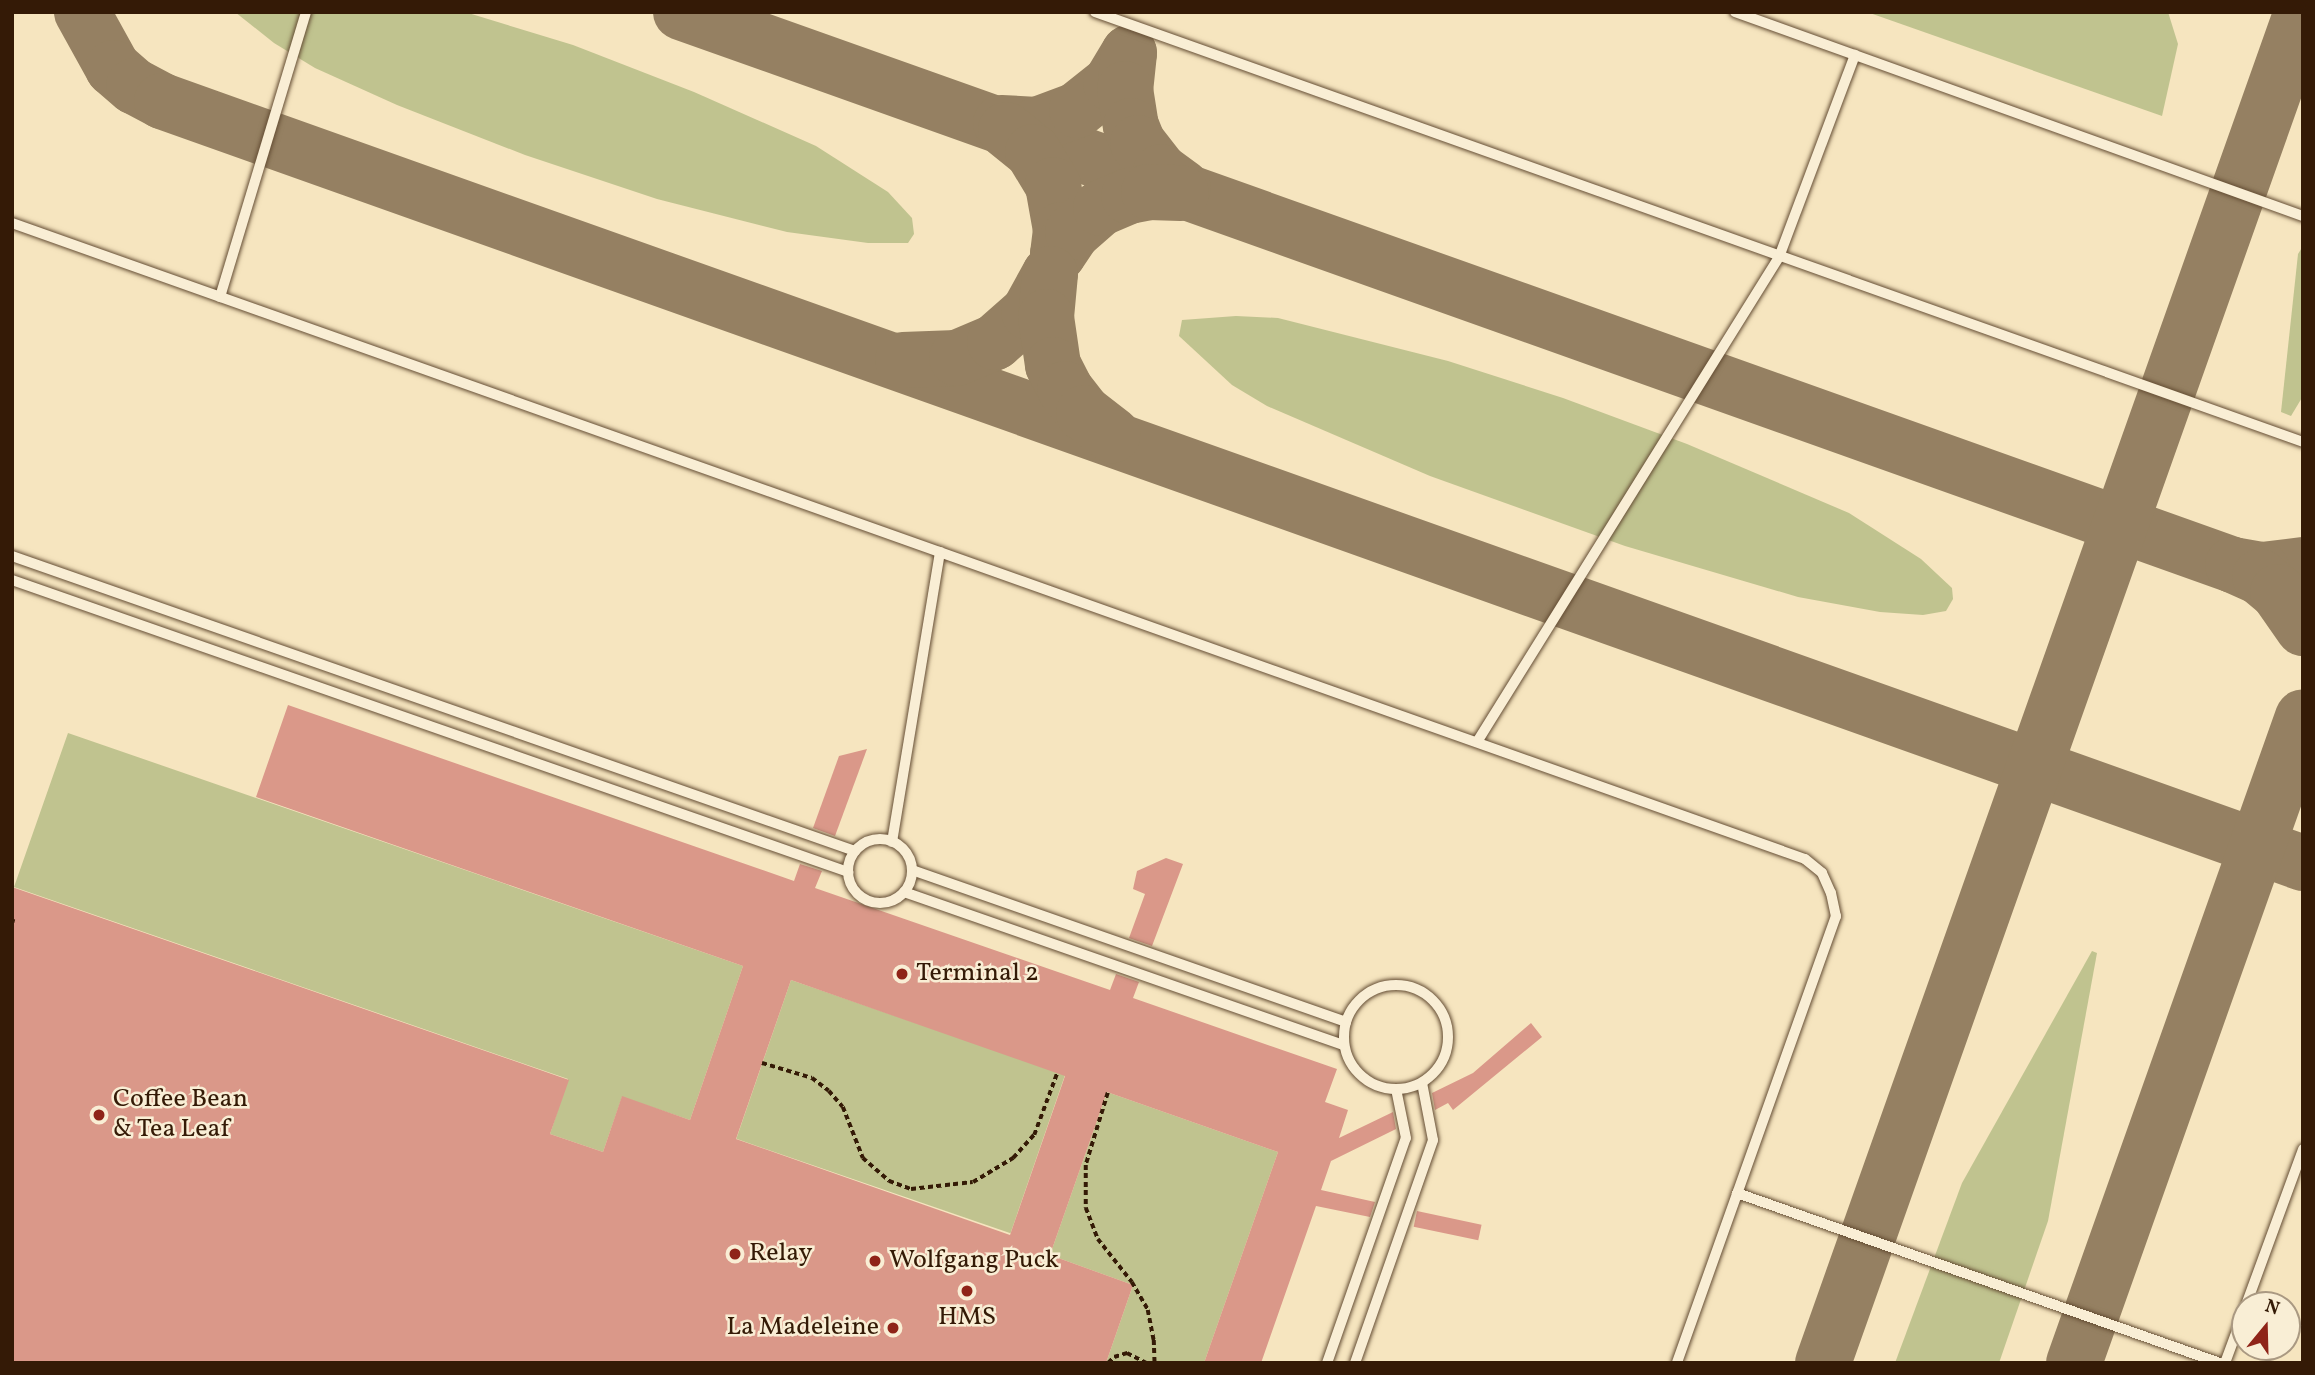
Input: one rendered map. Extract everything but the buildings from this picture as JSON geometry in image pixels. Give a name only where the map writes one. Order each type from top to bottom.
[{"type":"lane","points":[[220,297],[306,12]]},
{"type":"lane","points":[[1095,12],[2303,442]]},
{"type":"lane","points":[[1735,12],[2303,216]]},
{"type":"lane","points":[[1477,742],[1779,257],[1855,55]]},
{"type":"lane","points":[[12,223],[1805,859],[1822,873],[1831,893],[1836,916],[1677,1363]]},
{"type":"lane","points":[[892,842],[940,552]]},
{"type":"lane","points":[[12,556],[855,851]]},
{"type":"lane","points":[[12,580],[848,872]]},
{"type":"lane","points":[[868,842],[892,842],[906,853],[912,870],[904,892],[889,902],[868,901],[852,887],[848,872],[855,851],[868,842]]},
{"type":"lane","points":[[912,870],[1346,1022]]},
{"type":"lane","points":[[904,892],[1345,1045]]},
{"type":"lane","points":[[1400,985],[1424,993],[1440,1010],[1448,1032],[1447,1044],[1438,1066],[1422,1083],[1396,1088],[1383,1087],[1361,1075],[1353,1066],[1345,1045],[1346,1022],[1354,1005],[1374,989],[1400,985]]},
{"type":"lane","points":[[1355,1363],[1433,1140],[1422,1083]]},
{"type":"lane","points":[[1327,1363],[1406,1138],[1396,1088]]},
{"type":"lane","points":[[2252,1291],[2303,1149]]},
{"type":"lane","points":[[1737,1193],[2220,1363]]},
{"type":"path","points":[[762,1063],[811,1079],[829,1091],[843,1107],[863,1158],[889,1181],[911,1189],[973,1182],[1007,1163],[1034,1135],[1056,1073]]},
{"type":"path","points":[[1108,1093],[1086,1164],[1086,1208],[1098,1239],[1132,1282],[1148,1310],[1154,1340],[1154,1363]]},
{"type":"path","points":[[1108,1363],[1114,1356],[1127,1353],[1147,1363]]},
{"type":"green space","points":[[235,12],[465,12],[573,45],[694,92],[816,146],[888,192],[912,218],[914,234],[908,243],[868,243],[787,232],[657,199],[525,155],[397,105],[315,68],[274,43]]},
{"type":"green space","points":[[1867,12],[2168,12],[2178,44],[2162,116]]},
{"type":"green space","points":[[2303,246],[2303,396],[2291,416],[2281,412],[2298,254]]},
{"type":"green space","points":[[1236,316],[1278,318],[1448,361],[1563,398],[1687,444],[1849,513],[1921,559],[1952,588],[1953,599],[1946,611],[1923,615],[1880,612],[1798,597],[1625,546],[1430,476],[1267,406],[1232,385],[1179,336],[1182,320]]},
{"type":"green space","points":[[68,733],[743,966],[690,1120],[622,1097],[603,1152],[550,1134],[568,1079],[14,887]]},
{"type":"green space","points":[[2092,951],[2097,953],[2048,1221],[1999,1363],[1895,1363],[1962,1183]]},
{"type":"green space","points":[[791,980],[1065,1074],[1011,1233],[736,1139]]},
{"type":"green space","points":[[1107,1092],[1278,1152],[1204,1363],[1106,1363],[1133,1285],[1050,1255]]},
{"type":"taxiway","points":[[82,12],[113,68],[134,86],[162,101],[2303,863]]},
{"type":"taxiway","points":[[681,12],[2233,565]]},
{"type":"taxiway","points":[[1823,1363],[2302,12]]},
{"type":"taxiway","points":[[1001,123],[1037,125],[1077,110],[1111,83],[1129,53],[1125,89],[1131,126],[1138,143],[1161,172],[1183,188]]},
{"type":"taxiway","points":[[1006,130],[1033,152],[1053,185],[1061,230],[1058,254],[1073,232],[1101,208],[1129,196],[1149,192],[1181,193]]},
{"type":"taxiway","points":[[903,360],[957,358],[995,342],[1029,312],[1050,274],[1046,317],[1053,365],[1065,389],[1084,413],[1112,435]]},
{"type":"taxiway","points":[[2303,565],[2262,570],[2233,565],[2260,577],[2278,592],[2303,628]]},
{"type":"taxiway","points":[[2074,1363],[2303,717]]},
{"type":"place","name":"Terminal 2","points":[[902,974]]},
{"type":"place","name":"Coffee Bean & Tea Leaf","points":[[99,1115]]},
{"type":"place","name":"Relay","points":[[735,1254]]},
{"type":"place","name":"Wolfgang Puck","points":[[875,1261]]},
{"type":"place","name":"HMS","points":[[967,1291]]},
{"type":"place","name":"La Madeleine","points":[[893,1328]]}]
